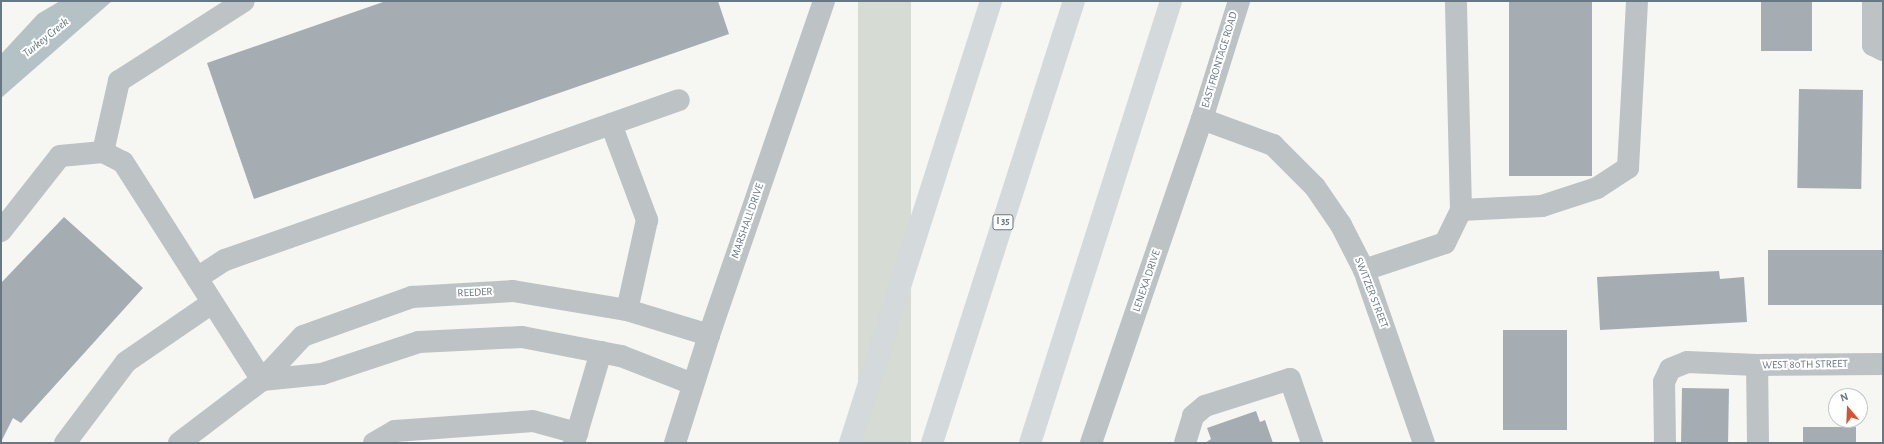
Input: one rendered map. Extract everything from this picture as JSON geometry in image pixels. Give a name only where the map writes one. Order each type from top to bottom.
[{"type":"highway","points":[[850,443],[991,1]]},
{"type":"highway","name":"I 35","points":[[932,443],[1074,1]]},
{"type":"highway","points":[[1030,443],[1171,1]]},
{"type":"street","points":[[103,152],[120,81],[244,1]]},
{"type":"street","name":"MARSHALL DRIVE","points":[[675,443],[709,335],[824,1]]},
{"type":"street","name":"EAST FRONTAGE ROAD","points":[[1202,119],[1239,1]]},
{"type":"street","points":[[1364,270],[1445,243],[1461,210],[1456,1]]},
{"type":"street","points":[[1461,210],[1542,206],[1597,188],[1628,168],[1637,1]]},
{"type":"street","points":[[1873,1],[1873,45],[1883,50]]},
{"type":"street","points":[[197,278],[225,260],[679,100]]},
{"type":"street","name":"SWITZER STREET","points":[[1202,119],[1273,145],[1315,187],[1341,225],[1364,270],[1424,443]]},
{"type":"street","name":"LENEXA DRIVE","points":[[1091,443],[1202,119]]},
{"type":"street","points":[[611,124],[646,220],[626,310]]},
{"type":"street","points":[[1,230],[60,156],[103,152],[123,162],[262,380],[322,374],[419,342],[522,337],[621,356],[693,384]]},
{"type":"street","name":"REEDER","points":[[178,443],[262,380],[303,336],[412,297],[513,291],[626,310],[709,335]]},
{"type":"street","points":[[65,443],[126,362],[212,303]]},
{"type":"street","points":[[374,443],[395,431],[533,421],[576,438],[601,352]]},
{"type":"street","points":[[1664,443],[1664,382],[1670,369],[1687,362],[1757,365]]},
{"type":"street","name":"WEST 80TH STREET","points":[[1758,443],[1757,365],[1883,364]]},
{"type":"street","points":[[1185,443],[1193,416],[1205,406],[1290,379],[1312,443]]},
{"type":"shaded area","points":[[858,1],[911,1],[911,443],[858,443]]},
{"type":"water","name":"Turkey Creek","points":[[60,1],[112,1],[1,98],[1,54],[38,14]]},
{"type":"building","points":[[386,1],[718,1],[729,34],[254,199],[207,63]]},
{"type":"building","points":[[1509,1],[1592,1],[1592,176],[1509,176]]},
{"type":"building","points":[[1761,1],[1812,1],[1812,51],[1761,51]]},
{"type":"building","points":[[1799,89],[1863,90],[1861,189],[1797,188]]},
{"type":"building","points":[[64,217],[143,288],[21,423],[13,418],[1,442],[1,283]]},
{"type":"building","points":[[1768,250],[1883,250],[1883,305],[1768,305]]},
{"type":"building","points":[[1719,271],[1720,279],[1744,277],[1747,322],[1600,330],[1597,277]]},
{"type":"building","points":[[1503,330],[1567,330],[1567,430],[1503,430]]},
{"type":"building","points":[[1682,388],[1729,389],[1728,443],[1681,443]]},
{"type":"building","points":[[1256,411],[1260,422],[1265,420],[1273,443],[1205,443],[1211,439],[1207,428]]},
{"type":"building","points":[[1803,427],[1856,428],[1856,443],[1803,443]]}]
